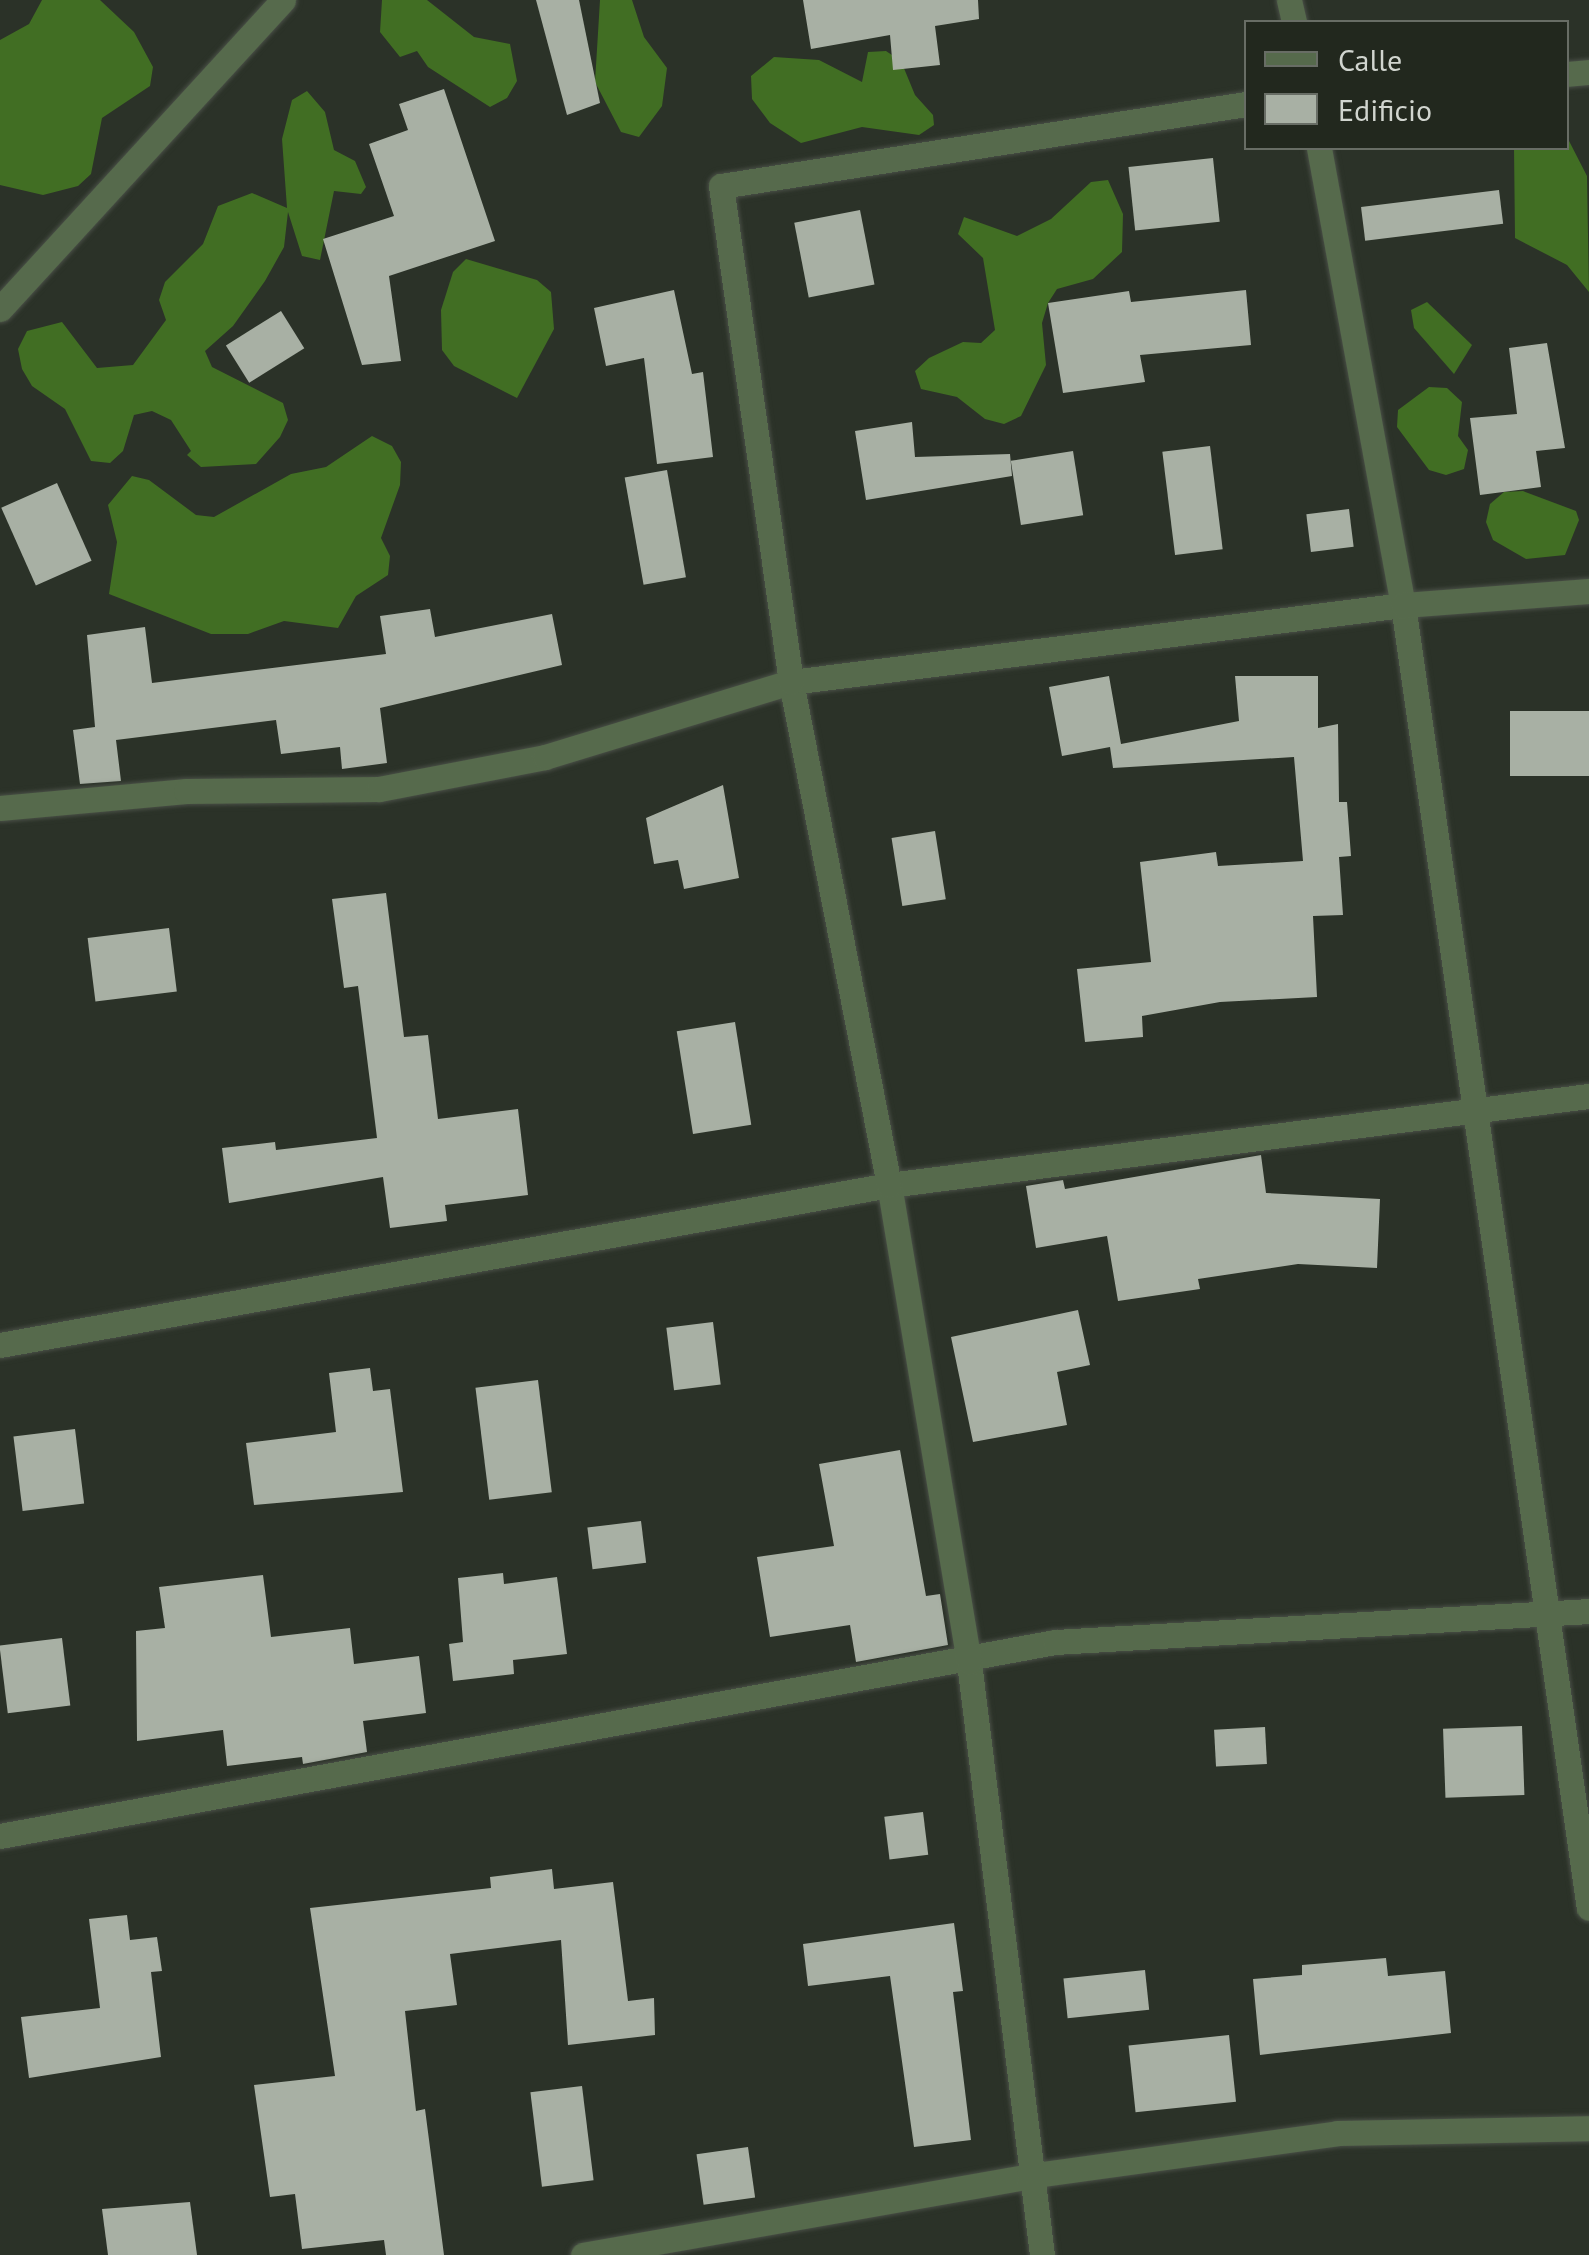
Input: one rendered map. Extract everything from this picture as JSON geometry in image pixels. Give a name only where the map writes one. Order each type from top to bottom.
[{"type":"street","points":[[0,308],[283,0]]},
{"type":"street","points":[[1042,2255],[1029,2176],[969,1662],[889,1186],[791,682],[722,186],[1244,104]]},
{"type":"street","points":[[1318,150],[1402,604],[1478,1107],[1589,1908]]},
{"type":"street","points":[[0,808],[186,791],[379,790],[545,756],[791,682],[1402,604],[1589,591]]},
{"type":"street","points":[[0,1345],[889,1186],[1478,1107],[1589,1096]]},
{"type":"street","points":[[0,1836],[969,1662],[1056,1642],[1589,1611]]},
{"type":"street","points":[[583,2255],[1029,2176],[1337,2134],[1589,2128]]},
{"type":"green space","points":[[42,0],[100,0],[134,32],[153,67],[150,86],[102,118],[91,174],[78,186],[43,195],[0,185],[0,40],[29,24]]},
{"type":"green space","points":[[382,0],[427,0],[474,37],[510,44],[517,81],[507,98],[490,107],[428,67],[417,51],[400,57],[380,32]]},
{"type":"green space","points":[[600,0],[632,0],[644,37],[667,68],[662,106],[639,137],[621,132],[595,82]]},
{"type":"green space","points":[[886,51],[901,61],[915,95],[933,115],[934,125],[919,135],[862,127],[801,143],[770,123],[752,99],[751,76],[774,57],[819,60],[862,82],[868,52]]},
{"type":"green space","points":[[307,91],[325,112],[334,150],[355,161],[366,187],[361,194],[334,191],[320,260],[302,256],[288,212],[284,247],[265,281],[233,326],[205,351],[212,367],[283,403],[288,420],[280,437],[256,464],[201,467],[187,455],[191,451],[171,420],[152,411],[134,415],[123,451],[110,463],[91,461],[65,409],[32,386],[22,369],[18,349],[27,331],[62,322],[97,368],[133,365],[166,320],[159,300],[165,282],[203,244],[218,206],[252,193],[287,208],[282,139],[292,100]]},
{"type":"green space","points":[[1569,141],[1587,176],[1589,292],[1567,265],[1515,238],[1514,150],[1569,150]]},
{"type":"green space","points":[[1108,180],[1123,214],[1122,252],[1093,279],[1057,289],[1048,303],[1042,323],[1046,365],[1021,416],[1004,424],[985,419],[957,397],[921,389],[915,371],[929,358],[963,342],[981,343],[995,330],[983,258],[958,234],[964,217],[1017,236],[1051,219],[1091,182]]},
{"type":"green space","points":[[466,259],[537,280],[551,292],[554,329],[517,398],[454,366],[442,350],[441,310],[453,272]]},
{"type":"green space","points":[[1427,302],[1472,345],[1454,374],[1414,328],[1411,310]]},
{"type":"green space","points":[[1429,387],[1447,388],[1462,402],[1458,436],[1468,450],[1464,469],[1446,475],[1429,470],[1397,427],[1398,410]]},
{"type":"green space","points":[[372,436],[392,446],[401,462],[400,485],[381,538],[390,556],[388,575],[356,596],[338,628],[284,621],[248,634],[211,634],[109,594],[117,542],[108,505],[132,476],[149,480],[196,515],[214,517],[291,474],[326,467]]},
{"type":"green space","points":[[1523,491],[1576,511],[1579,520],[1565,555],[1526,559],[1493,540],[1486,522],[1490,504],[1504,492]]},
{"type":"building","points":[[536,0],[579,0],[600,103],[567,115]]},
{"type":"building","points":[[803,0],[978,0],[979,19],[935,26],[940,65],[893,70],[890,35],[811,49]]},
{"type":"building","points":[[444,89],[495,241],[389,276],[401,361],[362,365],[323,239],[394,216],[369,144],[408,130],[399,104]]},
{"type":"building","points":[[1213,158],[1220,222],[1135,231],[1128,167]]},
{"type":"building","points":[[1499,190],[1503,224],[1365,241],[1361,207]]},
{"type":"building","points":[[860,210],[875,285],[809,297],[794,223]]},
{"type":"building","points":[[674,290],[692,374],[703,372],[713,457],[657,464],[644,358],[606,366],[594,308]]},
{"type":"building","points":[[1246,290],[1251,345],[1140,355],[1145,382],[1063,393],[1048,303],[1129,291],[1131,302]]},
{"type":"building","points":[[281,311],[304,348],[249,383],[226,345]]},
{"type":"building","points":[[1547,343],[1565,448],[1536,451],[1541,487],[1480,495],[1470,418],[1517,414],[1509,348]]},
{"type":"building","points":[[912,422],[915,457],[1010,454],[1012,476],[866,500],[855,431]]},
{"type":"building","points":[[1210,446],[1223,549],[1175,555],[1162,452]]},
{"type":"building","points":[[1073,451],[1083,515],[1021,525],[1011,461]]},
{"type":"building","points":[[667,470],[686,577],[644,585],[625,477]]},
{"type":"building","points":[[57,483],[92,561],[36,585],[1,508]]},
{"type":"building","points":[[1349,509],[1354,547],[1311,552],[1306,514]]},
{"type":"building","points":[[430,609],[435,637],[552,614],[562,665],[380,708],[387,763],[342,769],[340,747],[281,754],[276,720],[116,740],[121,781],[80,784],[73,730],[95,727],[87,635],[145,627],[152,683],[386,654],[380,616]]},
{"type":"building","points":[[1109,676],[1121,744],[1239,721],[1235,676],[1318,676],[1318,728],[1338,724],[1339,802],[1347,802],[1351,856],[1339,857],[1343,915],[1313,916],[1317,997],[1220,1002],[1142,1016],[1143,1037],[1085,1042],[1077,969],[1151,962],[1140,862],[1216,852],[1218,866],[1303,861],[1294,757],[1113,768],[1110,747],[1062,756],[1049,687]]},
{"type":"building","points":[[1510,711],[1589,711],[1589,776],[1510,776]]},
{"type":"building","points":[[723,785],[739,878],[684,889],[678,860],[654,864],[646,818]]},
{"type":"building","points":[[935,831],[946,899],[902,906],[892,838]]},
{"type":"building","points":[[386,893],[404,1037],[428,1035],[438,1119],[518,1109],[528,1195],[445,1205],[447,1221],[390,1228],[383,1177],[229,1203],[222,1148],[275,1142],[276,1150],[377,1138],[358,986],[344,988],[332,899]]},
{"type":"building","points":[[169,928],[177,992],[95,1002],[88,938]]},
{"type":"building","points":[[735,1022],[751,1125],[693,1134],[677,1031]]},
{"type":"building","points":[[1261,1155],[1266,1193],[1380,1199],[1377,1268],[1298,1264],[1198,1279],[1200,1289],[1118,1301],[1107,1236],[1036,1248],[1026,1186],[1063,1180],[1065,1189]]},
{"type":"building","points":[[1078,1310],[1090,1365],[1057,1372],[1067,1425],[973,1442],[951,1337]]},
{"type":"building","points":[[713,1322],[721,1385],[674,1390],[666,1328]]},
{"type":"building","points":[[370,1368],[373,1391],[390,1389],[403,1492],[254,1505],[246,1443],[336,1432],[329,1373]]},
{"type":"building","points":[[538,1380],[552,1492],[489,1500],[475,1388]]},
{"type":"building","points":[[75,1429],[84,1503],[23,1511],[13,1437]]},
{"type":"building","points":[[900,1450],[926,1596],[940,1594],[948,1645],[856,1662],[850,1625],[770,1637],[757,1557],[834,1546],[819,1464]]},
{"type":"building","points":[[641,1521],[646,1563],[593,1569],[587,1528]]},
{"type":"building","points":[[503,1573],[504,1584],[557,1577],[567,1654],[513,1660],[514,1674],[453,1681],[449,1644],[463,1642],[458,1578]]},
{"type":"building","points":[[263,1575],[271,1637],[350,1628],[354,1664],[419,1656],[426,1713],[363,1721],[367,1752],[303,1764],[302,1757],[227,1766],[223,1730],[137,1741],[136,1631],[165,1628],[159,1587]]},
{"type":"building","points":[[62,1638],[70,1705],[8,1713],[0,1646]]},
{"type":"building","points":[[1522,1726],[1524,1795],[1445,1798],[1443,1729]]},
{"type":"building","points":[[1265,1727],[1267,1764],[1216,1767],[1214,1730]]},
{"type":"building","points":[[923,1812],[928,1855],[890,1859],[884,1817]]},
{"type":"building","points":[[552,1869],[554,1889],[613,1882],[628,2001],[654,1998],[655,2035],[568,2045],[561,1940],[450,1954],[457,2005],[405,2011],[416,2111],[425,2109],[444,2255],[386,2255],[384,2240],[302,2249],[295,2194],[270,2197],[254,2085],[335,2076],[310,1908],[491,1888],[490,1877]]},
{"type":"building","points":[[127,1915],[130,1940],[157,1937],[162,1971],[151,1972],[161,2057],[29,2078],[21,2017],[100,2008],[89,1919]]},
{"type":"building","points":[[954,1923],[963,1991],[953,1992],[971,2140],[914,2147],[890,1976],[808,1986],[803,1944]]},
{"type":"building","points":[[1386,1958],[1388,1976],[1445,1971],[1451,2033],[1260,2055],[1253,1979],[1302,1975],[1302,1965]]},
{"type":"building","points":[[1145,1970],[1149,2010],[1068,2018],[1063,1979]]},
{"type":"building","points":[[1229,2035],[1236,2102],[1136,2112],[1129,2046]]},
{"type":"building","points":[[582,2086],[594,2180],[542,2187],[530,2092]]},
{"type":"building","points":[[748,2147],[755,2198],[704,2205],[697,2154]]},
{"type":"building","points":[[190,2202],[197,2255],[108,2255],[102,2209]]}]
